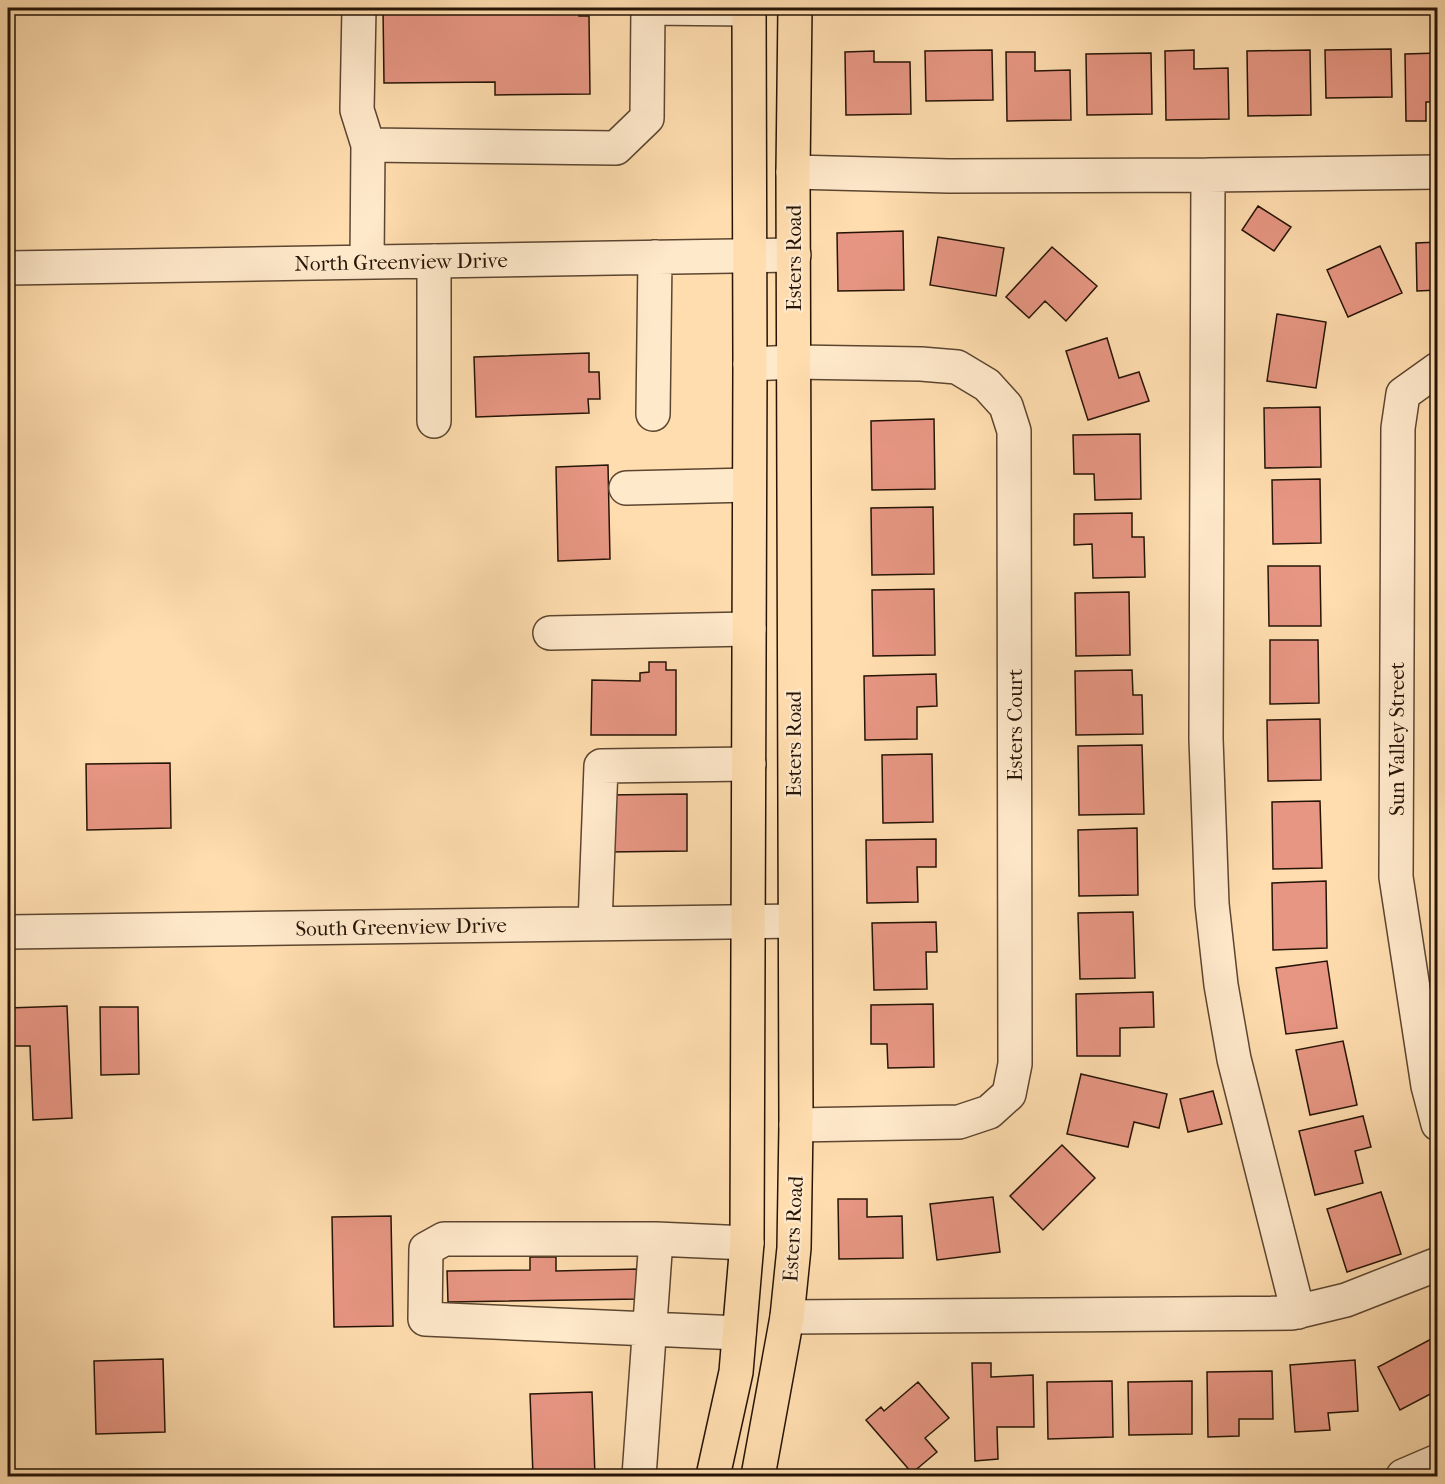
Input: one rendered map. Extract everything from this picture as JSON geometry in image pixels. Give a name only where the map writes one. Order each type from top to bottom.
[{"type":"main road","name":"Esters Road","points":[[713,1476],[736,1372],[747,1243],[750,364],[748,8]]},
{"type":"main road","name":"Esters Road","points":[[758,1476],[787,1317],[794,1248],[796,1125],[793,171],[795,8]]},
{"type":"street","points":[[359,8],[357,110],[368,145],[367,262]]},
{"type":"street","points":[[368,145],[616,148],[647,118],[648,8],[748,8]]},
{"type":"street","points":[[793,171],[949,176],[1437,172]]},
{"type":"street","points":[[1208,175],[1206,739],[1212,904],[1221,986],[1234,1059],[1298,1312]]},
{"type":"street","name":"North Greenview Drive","points":[[8,268],[794,255]]},
{"type":"street","points":[[653,414],[655,257]]},
{"type":"street","points":[[434,261],[434,421]]},
{"type":"street","name":"Esters Court","points":[[750,364],[794,362],[921,364],[957,368],[987,385],[1006,405],[1014,431],[1016,1064],[1009,1094],[988,1112],[959,1122],[796,1125]]},
{"type":"street","name":"Sun Valley Street","points":[[1437,369],[1403,394],[1398,428],[1396,877],[1428,1086],[1437,1124]]},
{"type":"street","points":[[626,488],[749,486]]},
{"type":"street","points":[[550,633],[749,629]]},
{"type":"street","points":[[595,924],[601,766],[749,764]]},
{"type":"street","name":"South Greenview Drive","points":[[8,932],[794,921]]},
{"type":"street","points":[[739,1333],[425,1319],[426,1249],[444,1239],[656,1239],[747,1243]]},
{"type":"street","points":[[639,1476],[656,1239]]},
{"type":"street","points":[[787,1317],[1298,1312],[1346,1300],[1437,1264]]},
{"type":"street","points":[[1403,1476],[1437,1461]]},
{"type":"building","points":[[383,8],[579,8],[579,16],[589,16],[590,94],[495,95],[495,82],[384,83]]},
{"type":"building","points":[[1391,49],[1392,97],[1326,98],[1325,50]]},
{"type":"building","points":[[992,50],[993,100],[926,101],[925,51]]},
{"type":"building","points":[[1194,50],[1194,69],[1228,68],[1229,119],[1166,120],[1165,51]]},
{"type":"building","points":[[1310,50],[1311,115],[1248,116],[1247,51]]},
{"type":"building","points":[[874,51],[874,62],[910,62],[911,114],[846,115],[845,52]]},
{"type":"building","points":[[1006,52],[1035,52],[1035,71],[1070,70],[1071,120],[1007,121]]},
{"type":"building","points":[[1151,53],[1152,114],[1087,115],[1086,54]]},
{"type":"building","points":[[1438,53],[1438,102],[1426,102],[1426,121],[1406,121],[1405,54]]},
{"type":"building","points":[[1258,206],[1291,227],[1274,251],[1242,230]]},
{"type":"building","points":[[903,231],[904,290],[838,291],[837,233]]},
{"type":"building","points":[[938,237],[1004,248],[996,296],[930,285]]},
{"type":"building","points":[[1438,242],[1438,290],[1417,291],[1416,243]]},
{"type":"building","points":[[1380,246],[1402,293],[1348,317],[1327,270]]},
{"type":"building","points":[[1052,247],[1097,286],[1066,321],[1045,301],[1029,318],[1006,297]]},
{"type":"building","points":[[1277,314],[1326,322],[1316,388],[1267,381]]},
{"type":"building","points":[[1107,338],[1119,378],[1139,372],[1149,401],[1088,420],[1066,351]]},
{"type":"building","points":[[589,353],[589,372],[599,372],[600,399],[588,399],[589,413],[476,417],[474,357]]},
{"type":"building","points":[[1320,407],[1321,467],[1265,468],[1264,408]]},
{"type":"building","points":[[934,419],[935,489],[872,490],[871,421]]},
{"type":"building","points":[[1140,434],[1141,499],[1095,500],[1094,474],[1074,474],[1073,435]]},
{"type":"building","points":[[608,465],[610,559],[558,561],[556,467]]},
{"type":"building","points":[[1320,479],[1321,543],[1273,544],[1272,480]]},
{"type":"building","points":[[933,507],[934,574],[872,575],[871,508]]},
{"type":"building","points":[[1132,513],[1132,537],[1144,537],[1145,577],[1093,578],[1092,544],[1074,545],[1074,514]]},
{"type":"building","points":[[1268,566],[1320,566],[1321,626],[1269,626]]},
{"type":"building","points":[[934,589],[935,655],[873,656],[872,590]]},
{"type":"building","points":[[1129,592],[1130,655],[1076,656],[1075,593]]},
{"type":"building","points":[[1270,640],[1318,640],[1319,703],[1270,704]]},
{"type":"building","points":[[649,662],[666,662],[666,670],[676,670],[676,735],[591,735],[592,680],[640,681],[640,673],[649,672]]},
{"type":"building","points":[[1132,670],[1133,695],[1142,695],[1143,734],[1076,735],[1075,671]]},
{"type":"building","points":[[936,674],[937,706],[917,707],[917,739],[865,740],[864,676]]},
{"type":"building","points":[[1320,719],[1321,780],[1268,781],[1267,720]]},
{"type":"building","points":[[1142,745],[1144,814],[1079,815],[1078,746]]},
{"type":"building","points":[[932,754],[933,822],[883,823],[882,755]]},
{"type":"building","points":[[170,763],[171,828],[87,830],[86,764]]},
{"type":"building","points":[[687,794],[687,851],[608,852],[608,795]]},
{"type":"building","points":[[1320,801],[1322,868],[1273,869],[1272,802]]},
{"type":"building","points":[[1137,828],[1138,895],[1079,896],[1078,830]]},
{"type":"building","points":[[936,839],[936,867],[917,867],[918,902],[867,903],[866,840]]},
{"type":"building","points":[[1326,881],[1327,948],[1273,950],[1272,883]]},
{"type":"building","points":[[1133,912],[1135,978],[1080,979],[1078,913]]},
{"type":"building","points":[[936,922],[937,952],[926,952],[927,989],[874,990],[872,923]]},
{"type":"building","points":[[1327,961],[1337,1028],[1286,1034],[1276,968]]},
{"type":"building","points":[[1153,992],[1154,1027],[1120,1028],[1120,1056],[1077,1056],[1076,994]]},
{"type":"building","points":[[933,1004],[934,1067],[888,1068],[887,1044],[871,1044],[871,1005]]},
{"type":"building","points":[[67,1006],[72,1118],[33,1120],[30,1046],[8,1046],[8,1008]]},
{"type":"building","points":[[100,1007],[138,1007],[139,1074],[101,1075]]},
{"type":"building","points":[[1343,1041],[1357,1105],[1310,1115],[1296,1050]]},
{"type":"building","points":[[1081,1074],[1167,1094],[1159,1128],[1134,1122],[1128,1147],[1067,1134]]},
{"type":"building","points":[[1213,1091],[1222,1124],[1188,1132],[1180,1099]]},
{"type":"building","points":[[1363,1116],[1371,1147],[1355,1151],[1363,1183],[1315,1195],[1299,1131]]},
{"type":"building","points":[[1062,1145],[1095,1178],[1043,1230],[1010,1196]]},
{"type":"building","points":[[1381,1192],[1401,1254],[1347,1272],[1327,1209]]},
{"type":"building","points":[[993,1197],[1000,1252],[937,1260],[930,1204]]},
{"type":"building","points":[[838,1199],[867,1199],[867,1217],[902,1216],[903,1258],[839,1259]]},
{"type":"building","points":[[391,1216],[393,1326],[334,1327],[332,1217]]},
{"type":"building","points":[[530,1257],[556,1257],[556,1271],[639,1269],[640,1299],[448,1302],[447,1271],[530,1270]]},
{"type":"building","points":[[1437,1336],[1438,1390],[1400,1410],[1378,1367]]},
{"type":"building","points":[[163,1359],[165,1432],[96,1434],[94,1361]]},
{"type":"building","points":[[1355,1360],[1358,1411],[1328,1413],[1330,1430],[1295,1432],[1290,1365]]},
{"type":"building","points":[[972,1363],[991,1363],[991,1377],[1033,1375],[1034,1427],[997,1427],[998,1459],[975,1461]]},
{"type":"building","points":[[1272,1371],[1273,1419],[1239,1419],[1239,1436],[1208,1437],[1207,1372]]},
{"type":"building","points":[[1112,1381],[1113,1437],[1048,1439],[1047,1382]]},
{"type":"building","points":[[1192,1381],[1192,1434],[1129,1435],[1128,1382]]},
{"type":"building","points":[[918,1382],[949,1418],[925,1438],[937,1452],[912,1473],[866,1420],[881,1407],[884,1411]]},
{"type":"building","points":[[592,1392],[595,1476],[533,1476],[530,1394]]}]
